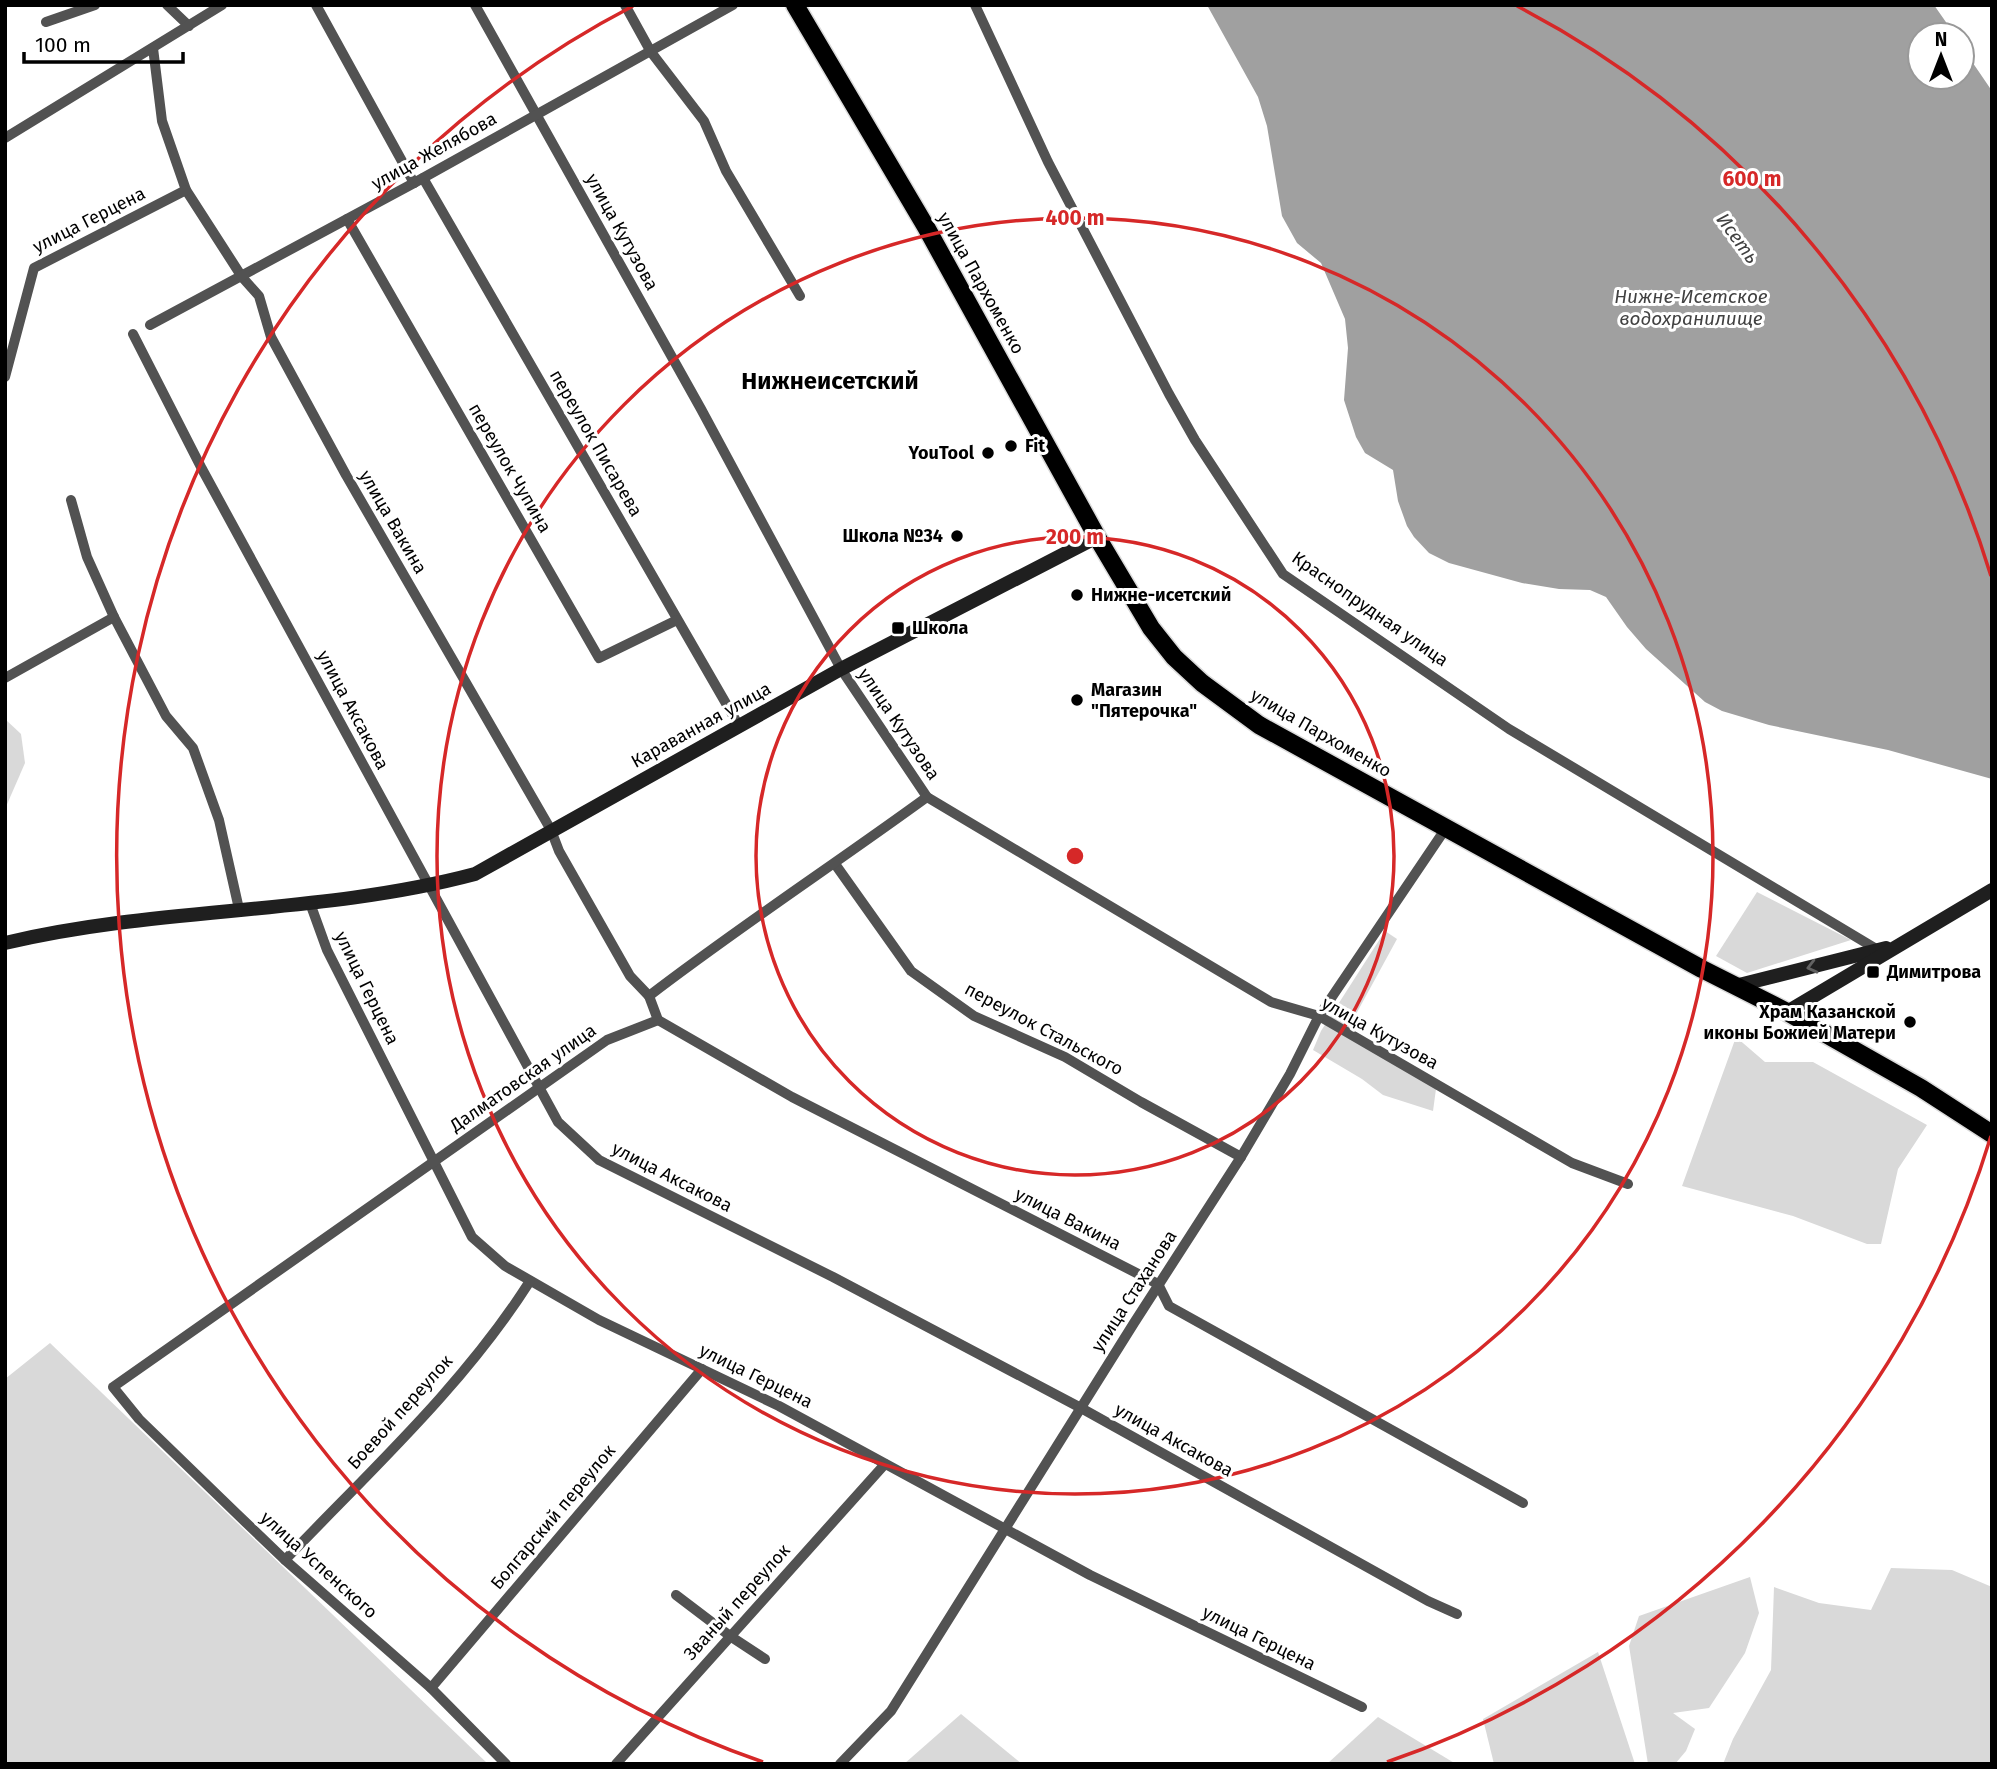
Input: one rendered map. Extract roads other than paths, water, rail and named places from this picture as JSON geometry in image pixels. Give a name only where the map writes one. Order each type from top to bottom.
[{"type":"main road","name":"улица Пархоменко","points":[[795,5],[926,227],[1097,537],[1151,628],[1174,657],[1202,683],[1259,725],[1787,1012],[1921,1088],[1992,1134]]},
{"type":"street","points":[[46,22],[95,5]]},
{"type":"street","points":[[167,5],[189,26]]},
{"type":"street","points":[[5,138],[222,5]]},
{"type":"street","name":"переулок Писарева","points":[[316,5],[738,726]]},
{"type":"street","name":"улица Кутузова","points":[[475,5],[701,409],[841,669],[927,797],[1271,1002],[1319,1016],[1572,1163],[1628,1184]]},
{"type":"street","points":[[625,5],[651,52],[704,121],[726,171],[800,296]]},
{"type":"street","name":"улица Желябова","points":[[150,325],[419,180],[733,5]]},
{"type":"street","name":"Краснопрудная улица","points":[[975,5],[1048,162],[1169,394],[1195,440],[1283,574],[1509,729],[1878,950]]},
{"type":"street","name":"улица Вакина","points":[[153,48],[162,121],[186,190],[242,277],[258,296],[271,337],[346,475],[551,830],[559,851],[630,976],[649,996]]},
{"type":"street","name":"улица Герцена","points":[[5,377],[34,268],[186,190]]},
{"type":"street","name":"переулок Чупина","points":[[347,219],[599,658],[677,620]]},
{"type":"street","name":"улица Аксакова","points":[[133,334],[202,469],[558,1122],[599,1160],[833,1277],[1081,1408],[1428,1601],[1457,1614]]},
{"type":"street","points":[[71,500],[87,557],[114,617],[166,716],[193,748],[219,820],[239,909]]},
{"type":"street","name":"Караванная улица","points":[[5,943],[44,933],[129,920],[310,903],[429,886],[475,874],[841,669],[1097,537]]},
{"type":"street","points":[[5,678],[114,617]]},
{"type":"street","points":[[658,1020],[649,996],[713,947],[927,797]]},
{"type":"street","name":"улица Стаханова","points":[[839,1764],[891,1711],[1158,1284],[1241,1157],[1290,1074],[1319,1016],[1446,828]]},
{"type":"street","name":"переулок Стальского","points":[[835,864],[911,971],[974,1016],[1065,1057],[1241,1157]]},
{"type":"street","points":[[1787,1012],[1992,890]]},
{"type":"street","name":"улица Герцена","points":[[310,903],[327,950],[472,1237],[505,1266],[599,1320],[779,1406],[1090,1574],[1362,1707]]},
{"type":"street","points":[[1735,986],[1901,944]]},
{"type":"street","name":"улица Вакина","points":[[658,1020],[792,1097],[1158,1284],[1169,1306],[1522,1503]]},
{"type":"street","name":"Далматовская улица","points":[[113,1387],[607,1040],[658,1020]]},
{"type":"street","name":"Боевой переулок","points":[[285,1560],[430,1408],[505,1321],[530,1280]]},
{"type":"street","name":"Болгарский переулок","points":[[431,1688],[702,1368]]},
{"type":"street","name":"улица Успенского","points":[[113,1387],[139,1419],[285,1560],[431,1688],[506,1764]]},
{"type":"street","name":"Званый переулок","points":[[616,1764],[885,1464]]},
{"type":"street","points":[[676,1595],[765,1660]]},
{"type":"water","name":"Нижне-Исетское водохранилище","points":[[1207,5],[1934,5],[1945,21],[1906,21],[1906,91],[1976,91],[1976,68],[1992,91],[1992,779],[1888,750],[1769,725],[1722,711],[1705,702],[1646,649],[1606,597],[1590,590],[1559,589],[1522,583],[1449,563],[1429,553],[1407,526],[1398,501],[1393,470],[1365,453],[1356,437],[1344,400],[1348,348],[1345,319],[1321,263],[1297,243],[1282,216],[1267,126],[1258,97]]},
{"type":"place","name":"Fit","points":[[1011,446]]},
{"type":"place","name":"YouTool","points":[[988,453]]},
{"type":"place","name":"Школа №34","points":[[957,536]]},
{"type":"place","name":"Нижне-исетский","points":[[1077,595]]},
{"type":"place","name":"Школа","points":[[898,628]]},
{"type":"place","name":"Магазин \"Пятерочка\"","points":[[1077,700]]},
{"type":"place","name":"Димитрова","points":[[1873,972]]},
{"type":"place","name":"Храм Казанской иконы Божией Матери","points":[[1910,1022]]},
{"type":"district","name":"Нижнеисетский","points":[[830,381]]},
{"type":"water label","name":"Исеть","points":[[1738,238]]}]
